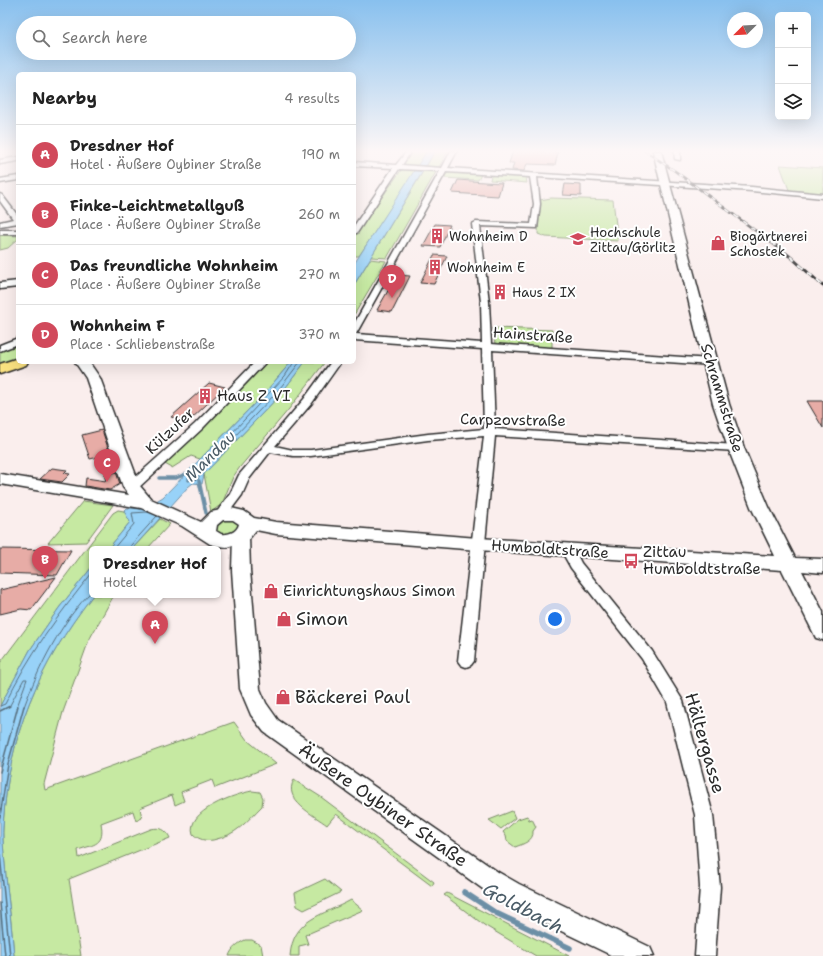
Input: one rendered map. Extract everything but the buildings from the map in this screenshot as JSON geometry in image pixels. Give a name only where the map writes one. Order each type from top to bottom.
[{"type":"main road","name":"Schrammstraße","points":[[668,196],[721,404],[736,448],[760,507],[823,632]]},
{"type":"main road","points":[[0,369],[16,363]]},
{"type":"main road","points":[[83,364],[93,378],[139,498]]},
{"type":"main road","points":[[0,479],[139,498],[188,522],[213,522],[213,538],[240,530]]},
{"type":"main road","name":"Humboldtstraße","points":[[213,522],[231,514],[240,530],[276,528],[478,544],[823,566]]},
{"type":"street","points":[[0,196],[16,218]]},
{"type":"street","points":[[356,228],[378,196]]},
{"type":"street","points":[[356,328],[430,196]]},
{"type":"street","points":[[466,660],[490,432],[485,302],[476,224],[534,226],[537,204],[536,196]]},
{"type":"street","points":[[0,224],[16,221]]},
{"type":"street","points":[[0,232],[16,232]]},
{"type":"street","points":[[0,286],[16,284]]},
{"type":"street","name":"Hainstraße","points":[[356,337],[711,362]]},
{"type":"street","points":[[0,348],[16,343]]},
{"type":"street","name":"Külzufer","points":[[139,498],[193,431],[259,364]]},
{"type":"street","points":[[213,522],[236,495],[243,478],[308,401],[335,364]]},
{"type":"street","name":"Carpzovstraße","points":[[267,448],[293,453],[306,453],[449,434],[490,432],[736,448]]},
{"type":"street","points":[[236,495],[240,530]]},
{"type":"street","name":"Äußere Oybiner Straße","points":[[240,530],[241,570],[250,689],[254,703],[260,715],[271,726],[494,883],[510,893],[641,956]]},
{"type":"street","name":"Hältergasse","points":[[568,550],[576,565],[647,655],[675,701],[704,815],[710,888],[705,956]]},
{"type":"green space","points":[[383,196],[399,196],[359,256],[356,256],[356,234]]},
{"type":"green space","points":[[408,196],[423,196],[387,258],[371,257]]},
{"type":"green space","points":[[551,198],[613,200],[618,241],[546,237],[538,234],[540,200]]},
{"type":"green space","points":[[0,235],[16,236],[16,241],[8,248],[0,250]]},
{"type":"green space","points":[[370,259],[386,261],[356,312],[356,282]]},
{"type":"green space","points":[[493,328],[552,330],[552,348],[495,344]]},
{"type":"green space","points":[[16,345],[16,360],[0,365],[0,350]]},
{"type":"green space","points":[[263,364],[289,364],[263,395],[200,459],[191,456],[172,468],[165,464]]},
{"type":"green space","points":[[303,364],[323,364],[289,409],[240,467],[233,477],[222,504],[211,512],[204,474],[280,395]]},
{"type":"green space","points":[[83,501],[113,505],[86,542],[48,543]]},
{"type":"green space","points":[[118,510],[124,511],[130,522],[110,546],[89,546],[89,571],[59,608],[30,650],[0,706],[0,663],[113,513]]},
{"type":"green space","points":[[160,519],[170,524],[150,546],[135,546]]},
{"type":"green space","points":[[225,520],[233,520],[238,522],[238,530],[230,534],[218,533],[215,531],[216,526]]},
{"type":"green space","points":[[91,598],[112,598],[89,640],[63,712],[44,784],[45,790],[234,722],[247,740],[276,764],[215,788],[212,780],[181,792],[184,801],[175,805],[172,795],[140,808],[142,818],[136,821],[133,811],[101,823],[102,830],[100,840],[94,845],[78,850],[79,858],[151,829],[162,829],[170,838],[69,879],[81,956],[14,956],[3,845],[6,792],[19,731],[29,703],[41,676],[73,622]]},
{"type":"green space","points":[[294,780],[321,797],[434,882],[432,886],[336,814],[327,825],[308,812],[301,806],[292,794],[291,787]]},
{"type":"green space","points":[[252,791],[260,792],[263,798],[262,806],[235,831],[229,835],[213,840],[200,839],[193,834],[193,826],[196,818],[204,811],[224,800]]},
{"type":"green space","points":[[512,811],[515,818],[501,829],[489,820]]},
{"type":"green space","points":[[527,816],[529,820],[532,819],[536,827],[530,840],[515,847],[507,841],[503,832],[518,819]]},
{"type":"green space","points":[[325,879],[341,892],[304,910],[297,906],[295,893]]},
{"type":"green space","points":[[447,893],[569,956],[536,956],[484,925],[444,895]]},
{"type":"green space","points":[[351,900],[363,910],[305,935],[308,944],[299,946],[299,956],[290,956],[292,943],[297,933],[303,926],[320,915]]},
{"type":"green space","points":[[245,940],[252,940],[261,945],[263,956],[229,956],[235,946]]},
{"type":"water","points":[[398,196],[408,196],[356,282],[356,261]]},
{"type":"water","name":"Mandau","points":[[289,364],[303,364],[280,395],[204,474],[202,484],[193,483],[188,487],[135,546],[110,546],[130,522],[124,511],[127,508],[143,509],[163,497],[263,395]]},
{"type":"water","points":[[89,571],[89,598],[91,598],[73,622],[41,676],[19,731],[12,761],[6,792],[3,845],[14,956],[0,956],[0,706],[30,650],[59,608]]},
{"type":"waterway","name":"Mandau","points":[[159,478],[176,478],[188,473]]},
{"type":"waterway","name":"Goldbach","points":[[199,481],[206,513]]},
{"type":"waterway","name":"Goldbach","points":[[464,892],[496,913],[570,948]]},
{"type":"railway","points":[[708,196],[772,243]]},
{"type":"railway","points":[[771,242],[792,258],[823,286]]},
{"type":"place","name":"Wohnheim D","points":[[437,236]]},
{"type":"place","name":"Hochschule Zittau/Görlitz","points":[[578,239]]},
{"type":"place","name":"Biogärtnerei Schostek","points":[[718,243]]},
{"type":"place","name":"Wohnheim E","points":[[435,267]]},
{"type":"place","name":"Haus Z IX","points":[[500,292]]},
{"type":"place","name":"Wohnheim F","points":[[392,298]]},
{"type":"place","name":"Haus Z VI","points":[[205,396]]},
{"type":"place","name":"Das freundliche Wohnheim","points":[[107,482]]},
{"type":"place","name":"Zittau Humboldtstraße","points":[[631,561]]},
{"type":"place","name":"Finke-Leichtmetallguß","points":[[45,579]]},
{"type":"place","name":"Einrichtungshaus Simon","points":[[271,591]]},
{"type":"place","name":"Simon","points":[[284,619]]},
{"type":"place","name":"Dresdner Hof","points":[[155,644]]},
{"type":"place","name":"Bäckerei Paul","points":[[283,697]]}]
